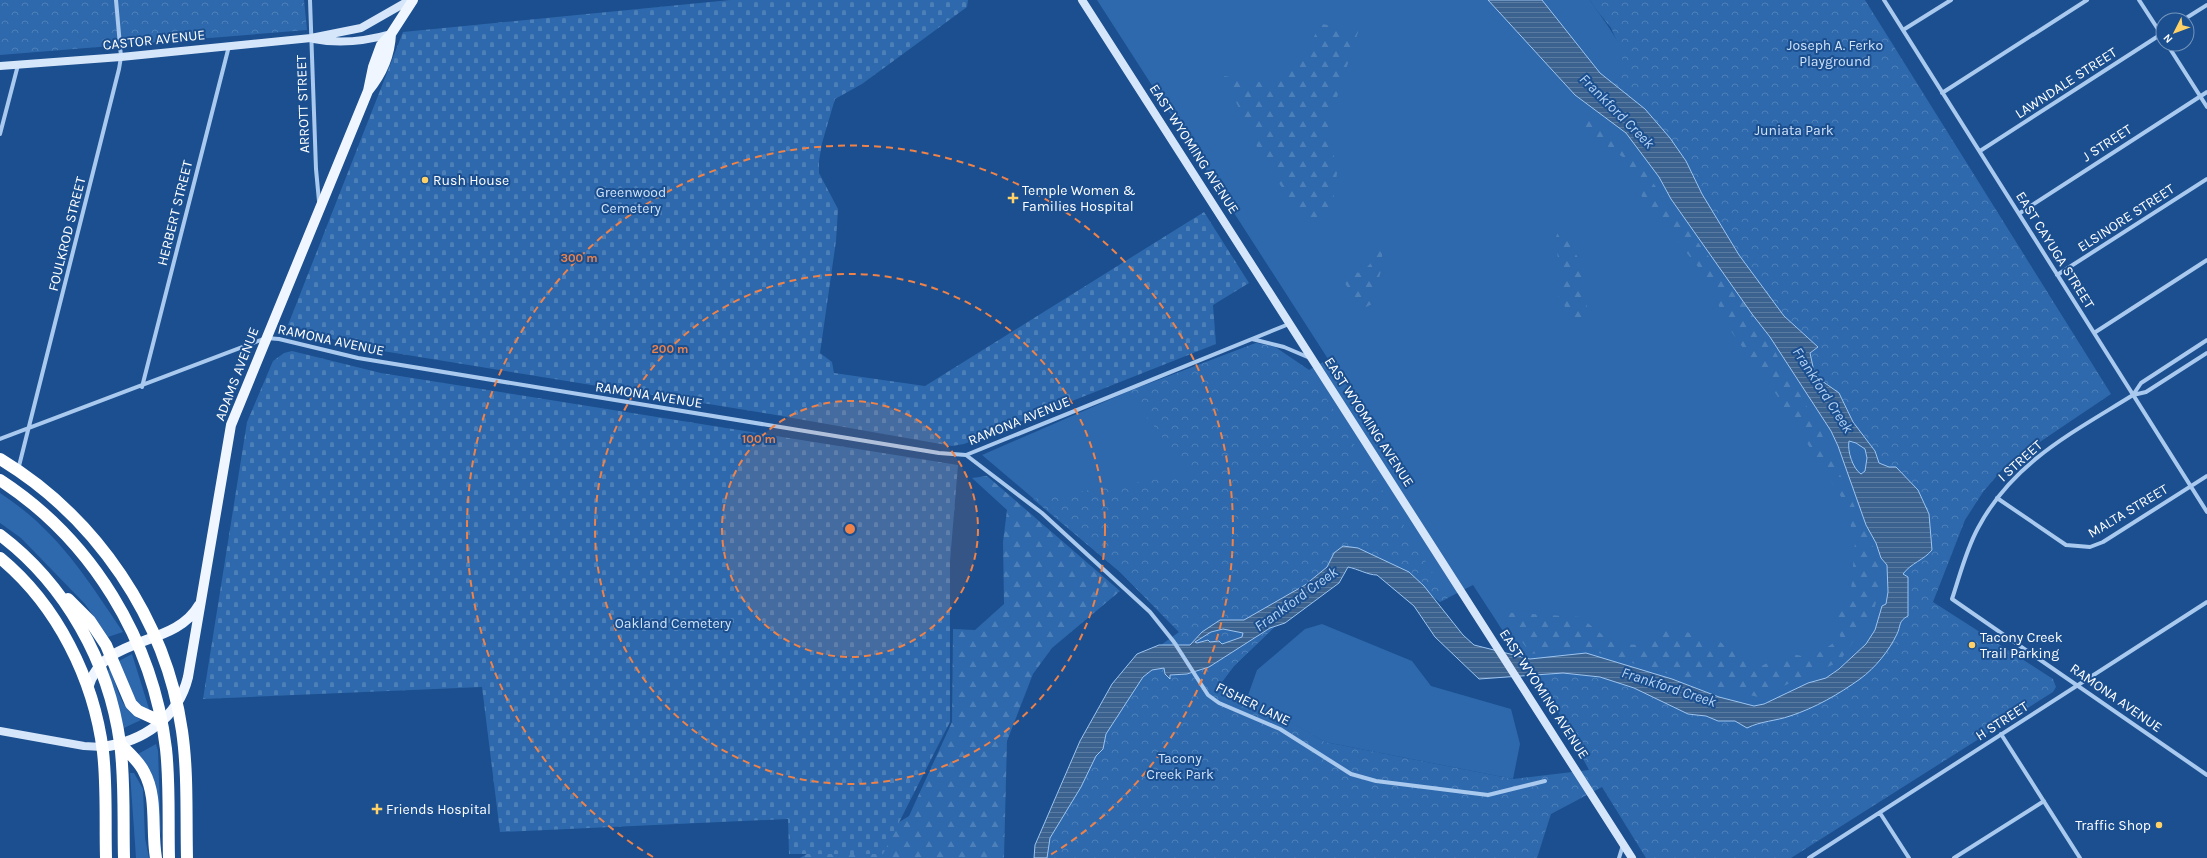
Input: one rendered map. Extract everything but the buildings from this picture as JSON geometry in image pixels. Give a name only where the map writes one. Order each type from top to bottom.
[{"type":"highway","points":[[0,459],[18,470],[66,510],[109,558],[128,585],[154,636],[177,705],[184,748],[186,858]]},
{"type":"highway","points":[[0,480],[43,512],[76,545],[112,595],[137,643],[153,687],[162,722],[166,750],[169,858]]},
{"type":"highway","points":[[0,535],[24,554],[52,584],[87,617],[110,655],[131,704],[138,711],[162,722]]},
{"type":"highway","points":[[0,558],[29,586],[52,617],[76,658],[88,688],[102,747],[106,858]]},
{"type":"highway","points":[[52,584],[81,629],[99,664],[109,695],[120,744],[124,858]]},
{"type":"highway","points":[[120,744],[140,766],[147,778],[156,858]]},
{"type":"highway","points":[[123,812],[132,858]]},
{"type":"main road","name":"ADAMS AVENUE","points":[[102,747],[120,744],[142,736],[162,722],[177,705],[188,677],[231,425],[368,91],[378,79],[390,49],[391,34],[412,0]]},
{"type":"main road","points":[[88,688],[99,664],[110,655],[187,621],[201,602]]},
{"type":"street","name":"FOULKROD STREET","points":[[18,470],[119,69],[121,57],[116,0]]},
{"type":"street","name":"ARROTT STREET","points":[[310,0],[316,168],[320,207]]},
{"type":"street","name":"CASTOR AVENUE","points":[[0,66],[121,57],[311,38],[361,28],[412,0]]},
{"type":"street","name":"EAST WYOMING AVENUE","points":[[1082,0],[1632,858]]},
{"type":"street","name":"EAST CAYUGA STREET","points":[[1884,0],[2020,213],[2132,395],[2207,512]]},
{"type":"street","points":[[1903,30],[1951,0]]},
{"type":"street","points":[[1942,93],[2087,0]]},
{"type":"street","points":[[2139,0],[2155,24]]},
{"type":"street","points":[[2195,12],[2207,5]]},
{"type":"street","name":"CASTOR AVENUE","points":[[311,38],[328,42],[372,40],[391,34]]},
{"type":"street","name":"LAWNDALE STREET","points":[[1980,151],[2155,39]]},
{"type":"street","name":"HERBERT STREET","points":[[142,387],[229,45]]},
{"type":"street","points":[[2172,52],[2207,107]]},
{"type":"street","points":[[0,134],[18,65]]},
{"type":"street","name":"J STREET","points":[[2020,213],[2207,92]]},
{"type":"street","name":"ELSINORE STREET","points":[[2057,275],[2207,179]]},
{"type":"street","points":[[2094,332],[2207,260]]},
{"type":"street","name":"RAMONA AVENUE","points":[[0,439],[142,387],[266,338],[279,339],[365,359],[939,454],[966,455],[1290,324]]},
{"type":"street","points":[[1252,339],[1284,347],[1314,360]]},
{"type":"street","name":"I STREET","points":[[2132,395],[2140,383],[2207,340]]},
{"type":"street","name":"I STREET","points":[[1952,599],[1965,559],[1978,528],[2012,478],[2039,454],[2132,395],[2146,392],[2207,353]]},
{"type":"street","name":"FISHER LANE","points":[[966,455],[1042,513],[1090,555],[1150,612],[1174,642],[1208,695],[1219,703],[1280,729],[1351,774],[1376,781],[1488,795],[1545,781]]},
{"type":"street","name":"MALTA STREET","points":[[1997,498],[2066,545],[2090,547],[2103,542],[2207,476]]},
{"type":"street","name":"RAMONA AVENUE","points":[[1952,599],[2207,775]]},
{"type":"street","name":"H STREET","points":[[1809,858],[2207,602]]},
{"type":"street","points":[[0,731],[84,746],[102,747]]},
{"type":"street","points":[[2001,734],[2080,858]]},
{"type":"street","points":[[1954,858],[2044,800]]},
{"type":"street","points":[[1880,813],[1909,858]]},
{"type":"street","points":[[1619,858],[1624,844]]},
{"type":"green space","points":[[0,0],[304,0],[307,30],[0,55]]},
{"type":"green space","name":"Greenwood Cemetery","points":[[730,0],[968,0],[967,7],[862,84],[835,99],[822,143],[819,161],[819,173],[838,209],[836,241],[820,353],[832,362],[834,373],[925,386],[1204,212],[1249,283],[1213,305],[1216,344],[964,444],[952,446],[770,414],[358,347],[288,325],[403,32]]},
{"type":"green space","points":[[1097,0],[1590,0],[1618,42],[1624,61],[1620,76],[1605,94],[1865,448],[1909,535],[1885,637],[1834,684],[1770,707],[1712,704],[1536,671],[1510,642],[1473,585],[1440,602],[1413,581],[1343,561],[1234,666],[1221,683],[1179,632],[1120,572],[982,455],[1127,392],[1256,343],[1275,347],[1309,370],[1328,359]]},
{"type":"green space","points":[[1590,0],[1865,0],[2111,394],[2007,464],[1983,492],[1965,520],[1933,602],[2053,679],[2056,687],[2053,692],[1791,858],[1646,858],[1602,787],[1551,814],[1537,858],[1036,858],[1143,658],[1179,632],[1120,572],[1033,499],[1191,474],[1127,392],[1256,343],[1275,347],[1309,370],[1448,598],[1440,602],[1413,581],[1343,561],[1234,666],[1222,682],[1325,742],[1513,779],[1589,770],[1536,671],[1568,659],[1712,704],[1770,707],[1834,683],[1885,637],[1902,572],[1865,448],[1605,94],[1616,82],[1622,71],[1622,58],[1611,28]]},
{"type":"green space","points":[[1321,24],[1359,29],[1328,125],[1337,173],[1332,208],[1314,225],[1303,217],[1264,162],[1224,76],[1272,84],[1298,66]]},
{"type":"green space","points":[[1587,117],[1619,138],[1758,322],[1818,426],[1883,569],[1874,611],[1839,662],[1758,697],[1689,680],[1579,647],[1531,654],[1500,612],[1580,617],[1614,644],[1644,645],[1668,627],[1719,641],[1755,669],[1788,653],[1811,658],[1841,638],[1832,619],[1851,591],[1855,542],[1845,503],[1776,394],[1731,331],[1703,273],[1643,199],[1624,158],[1581,127]]},
{"type":"green space","points":[[1560,228],[1580,261],[1587,300],[1586,319],[1575,321],[1559,298],[1560,271],[1555,239]]},
{"type":"green space","points":[[1382,245],[1382,267],[1372,304],[1360,310],[1345,283],[1353,272],[1361,273],[1370,264]]},
{"type":"green space","name":"Oakland Cemetery","points":[[292,351],[381,373],[958,465],[950,561],[950,722],[883,854],[789,854],[788,819],[500,832],[482,687],[203,699],[247,422],[273,361],[284,353]]},
{"type":"green space","points":[[987,476],[1120,591],[1052,648],[1033,674],[1007,741],[1004,858],[800,858],[828,841],[870,840],[909,816],[952,722],[953,629],[975,630],[1004,604],[1003,542],[1007,510],[972,478]]},
{"type":"green space","points":[[0,493],[38,523],[54,539],[83,573],[123,632],[108,637],[85,604],[21,538],[0,523]]},
{"type":"green space","points":[[1322,624],[1412,661],[1431,686],[1511,709],[1520,744],[1513,779],[1325,742],[1247,698],[1257,670],[1305,629]]},
{"type":"green space","points":[[132,654],[150,712],[137,706],[117,662]]},
{"type":"green space","points":[[110,668],[124,704],[128,710],[141,720],[124,728],[108,671]]},
{"type":"green space","points":[[156,744],[158,751],[161,836],[156,793],[150,773],[138,754]]},
{"type":"green space","points":[[130,773],[134,773],[143,789],[145,838],[149,858],[136,858]]},
{"type":"water","name":"Frankford Creek","points":[[1488,0],[1542,0],[1600,73],[1645,109],[1670,138],[1686,161],[1702,194],[1739,255],[1784,316],[1818,347],[1810,353],[1815,376],[1839,393],[1853,422],[1875,451],[1879,463],[1889,467],[1896,467],[1918,490],[1929,514],[1932,550],[1903,574],[1908,577],[1908,616],[1901,622],[1897,634],[1886,653],[1866,675],[1826,700],[1809,709],[1790,716],[1747,728],[1735,721],[1718,721],[1706,716],[1688,714],[1634,688],[1600,677],[1563,673],[1479,679],[1435,637],[1414,606],[1377,575],[1348,567],[1339,583],[1285,623],[1270,628],[1209,667],[1187,674],[1170,675],[1170,679],[1165,674],[1164,668],[1152,670],[1143,677],[1106,734],[1103,749],[1096,756],[1081,787],[1050,838],[1047,858],[1034,858],[1035,845],[1080,741],[1112,684],[1137,654],[1159,645],[1190,645],[1202,632],[1220,620],[1244,620],[1305,585],[1327,567],[1334,553],[1343,546],[1358,548],[1409,572],[1424,586],[1463,635],[1474,645],[1530,659],[1586,653],[1672,679],[1719,697],[1754,706],[1764,704],[1808,683],[1826,678],[1839,669],[1866,644],[1875,630],[1882,606],[1886,604],[1888,592],[1887,565],[1881,558],[1876,543],[1866,525],[1838,446],[1831,431],[1770,337],[1752,314],[1671,199],[1659,177],[1626,133],[1575,95]],"holes":[[[1849,441],[1856,443],[1865,449],[1867,458],[1865,471],[1861,474],[1855,468],[1851,459]],[[1223,629],[1243,633],[1242,637],[1222,644],[1219,641],[1210,642],[1208,640],[1197,643],[1195,642],[1211,632]]]},
{"type":"place","name":"Rush House","points":[[425,180]]},
{"type":"place","name":"Temple Women & Families Hospital","points":[[1013,198]]},
{"type":"place","name":"Tacony Creek Trail Parking","points":[[1972,645]]},
{"type":"place","name":"Friends Hospital","points":[[377,809]]},
{"type":"place","name":"Traffic Shop","points":[[2159,825]]},
{"type":"park label","name":"Joseph A. Ferko Playground","points":[[1835,54]]},
{"type":"park label","name":"Juniata Park","points":[[1794,130]]},
{"type":"park label","name":"Tacony Creek Park","points":[[1180,766]]}]
